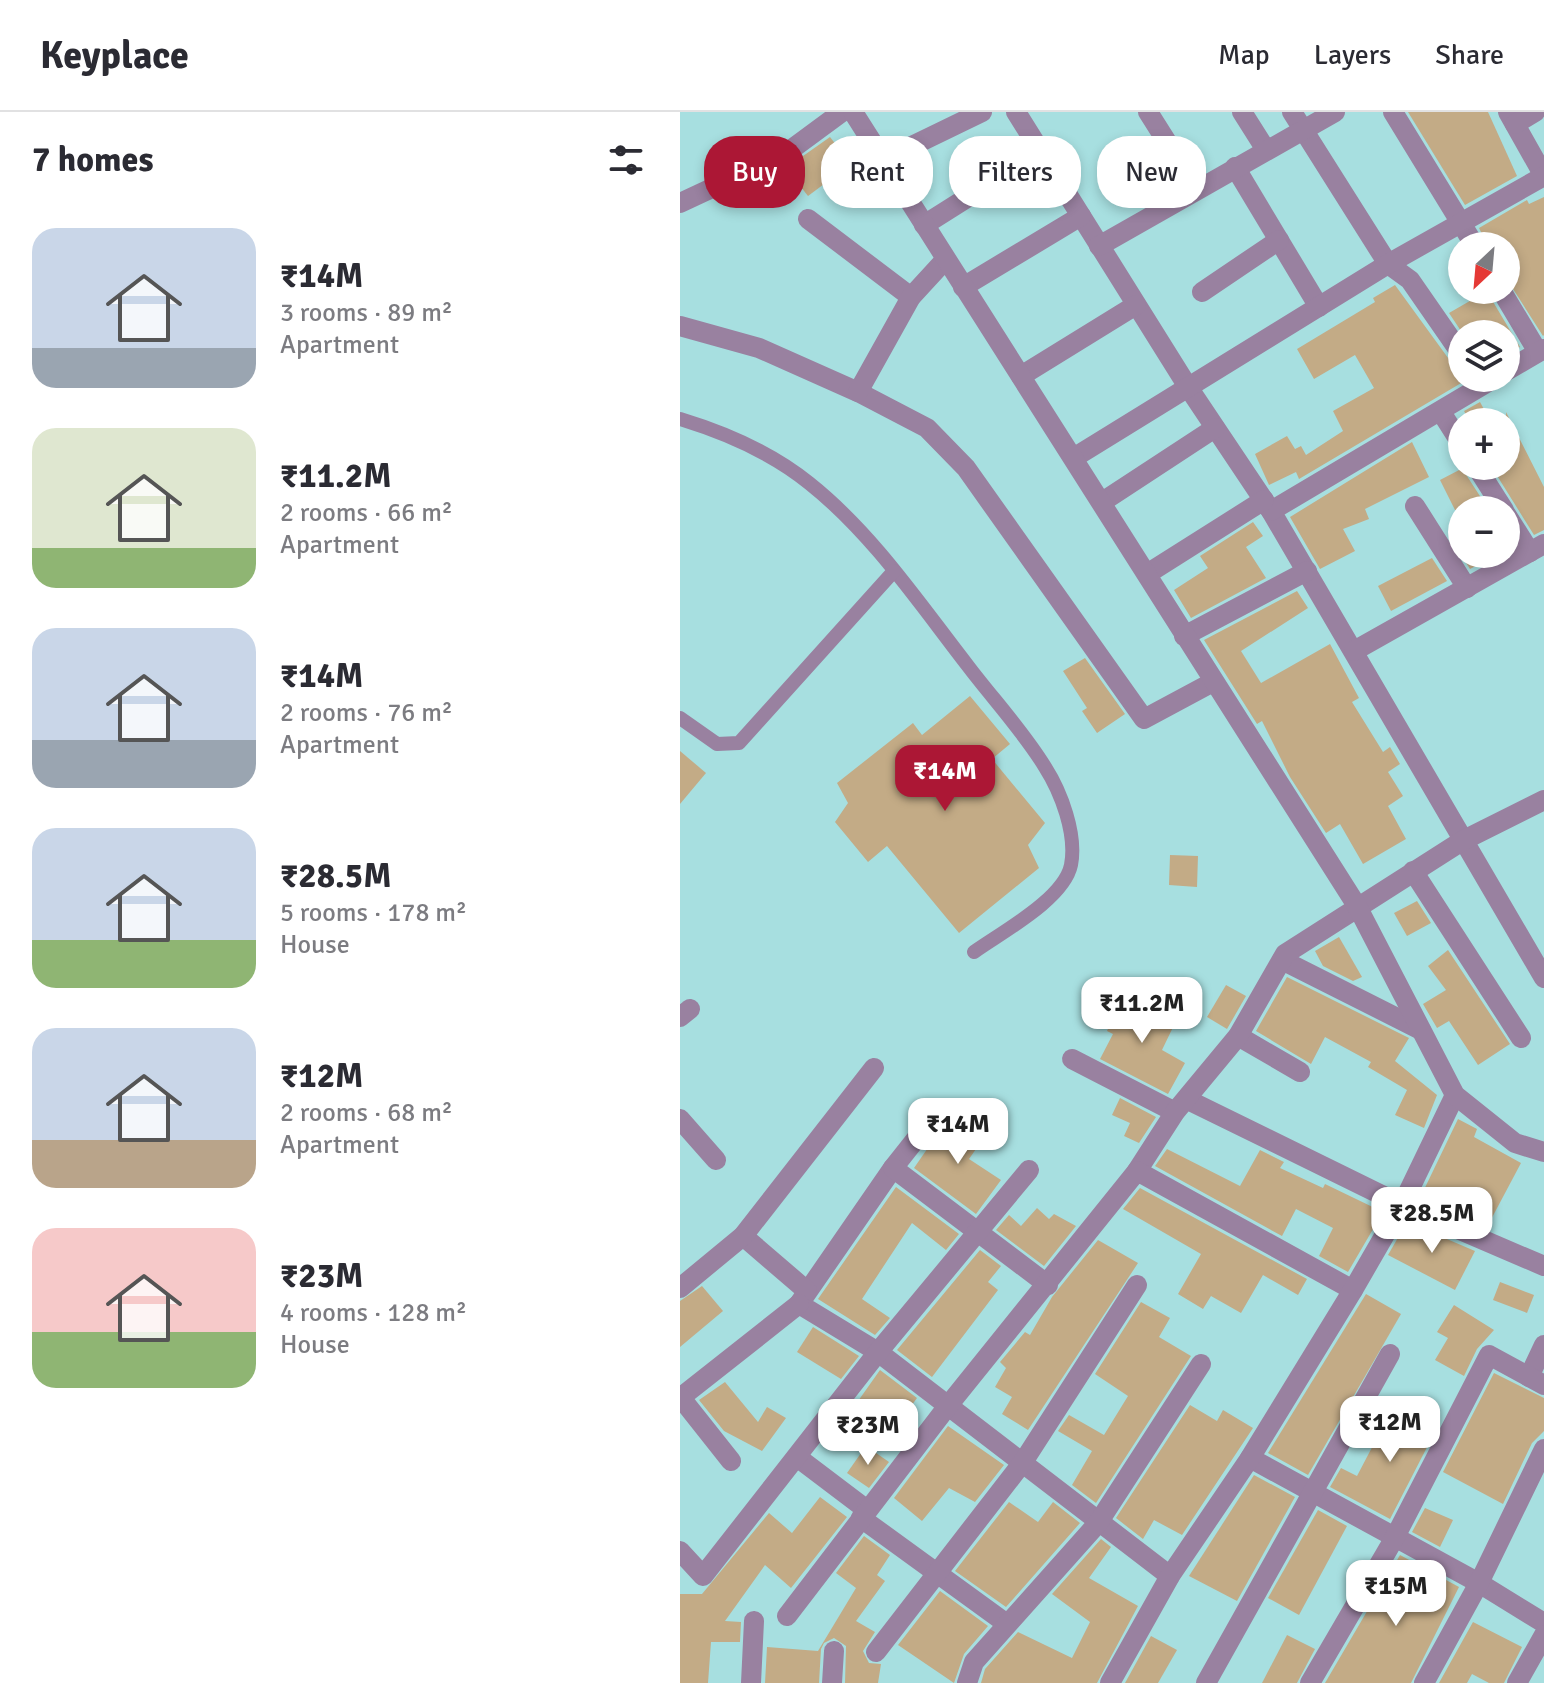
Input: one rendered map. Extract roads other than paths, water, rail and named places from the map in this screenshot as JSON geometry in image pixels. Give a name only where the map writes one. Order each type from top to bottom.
[{"type":"street","points":[[680,203],[785,154],[842,112]]},
{"type":"street","points":[[853,112],[868,136]]},
{"type":"street","points":[[932,136],[982,112]]},
{"type":"street","points":[[1016,112],[1031,136]]},
{"type":"street","points":[[1148,112],[1163,136]]},
{"type":"street","points":[[1242,112],[1266,150]]},
{"type":"street","points":[[1206,183],[1266,150],[1297,121],[1335,112]]},
{"type":"street","points":[[1393,112],[1467,232]]},
{"type":"street","points":[[1075,457],[1388,264],[1544,176],[1511,118],[1535,112]]},
{"type":"street","points":[[1297,121],[1388,264],[1410,280],[1448,335]]},
{"type":"street","points":[[1235,167],[1319,307]]},
{"type":"street","points":[[913,208],[1075,457],[1184,636],[1357,906],[1455,1095],[1515,1143],[1544,1152]]},
{"type":"street","points":[[924,225],[951,208]]},
{"type":"street","points":[[1076,208],[1188,387],[1268,505],[1544,978]]},
{"type":"street","points":[[1099,246],[1163,208]]},
{"type":"street","points":[[963,287],[1081,216]]},
{"type":"street","points":[[808,219],[911,297]]},
{"type":"street","points":[[1202,292],[1279,240]]},
{"type":"street","points":[[858,392],[911,297],[945,260]]},
{"type":"street","points":[[1510,304],[1541,351],[1520,363]]},
{"type":"street","points":[[1021,376],[1136,305]]},
{"type":"street","points":[[680,326],[759,348],[858,392],[927,428],[966,468],[1144,719],[1213,682]]},
{"type":"street","points":[[1147,574],[1441,412],[1468,392]]},
{"type":"street","points":[[1441,412],[1448,423]]},
{"type":"street","points":[[1102,502],[1215,428]]},
{"type":"street","points":[[1415,506],[1467,588]]},
{"type":"street","points":[[1354,651],[1537,548],[1520,529]]},
{"type":"street","points":[[1184,636],[1307,571]]},
{"type":"street","points":[[787,1616],[947,1407],[1137,1171],[1182,1106],[1238,1036],[1285,954],[1462,841],[1544,800]]},
{"type":"street","points":[[1413,871],[1521,1038]]},
{"type":"street","points":[[1282,960],[1421,1030]]},
{"type":"street","points":[[1238,1036],[1300,1072]]},
{"type":"street","points":[[1072,1059],[1544,1266]]},
{"type":"street","points":[[683,1279],[743,1236],[874,1068]]},
{"type":"street","points":[[1110,1683],[1170,1576],[1250,1458],[1353,1290],[1402,1205],[1455,1095]]},
{"type":"street","points":[[731,1461],[680,1398],[803,1298],[893,1168],[939,1110]]},
{"type":"street","points":[[680,1119],[716,1160]]},
{"type":"street","points":[[893,1168],[978,1229],[1048,1285]]},
{"type":"street","points":[[680,1551],[703,1576],[878,1352],[1029,1170]]},
{"type":"street","points":[[1137,1171],[1353,1290]]},
{"type":"street","points":[[743,1236],[803,1298],[1170,1576]]},
{"type":"street","points":[[876,1652],[935,1571],[1023,1462],[1137,1285]]},
{"type":"street","points":[[1310,1683],[1394,1539],[1489,1355],[1537,1381],[1544,1345]]},
{"type":"street","points":[[1206,1683],[1390,1354]]},
{"type":"street","points":[[967,1683],[974,1662],[1098,1523],[1201,1364]]},
{"type":"street","points":[[1424,1683],[1479,1583],[1544,1449]]},
{"type":"street","points":[[797,1457],[935,1571],[1007,1624]]},
{"type":"street","points":[[1250,1458],[1479,1583],[1544,1623]]},
{"type":"street","points":[[751,1683],[754,1621]]},
{"type":"street","points":[[1517,1683],[1544,1635]]},
{"type":"street","points":[[832,1683],[834,1651]]},
{"type":"lane","points":[[680,419],[737,440],[807,481],[830,500],[894,571],[1045,766],[1066,817],[1072,846],[1071,865],[1064,882],[1052,896],[974,952]]},
{"type":"lane","points":[[680,718],[717,744],[739,743],[894,571]]}]
